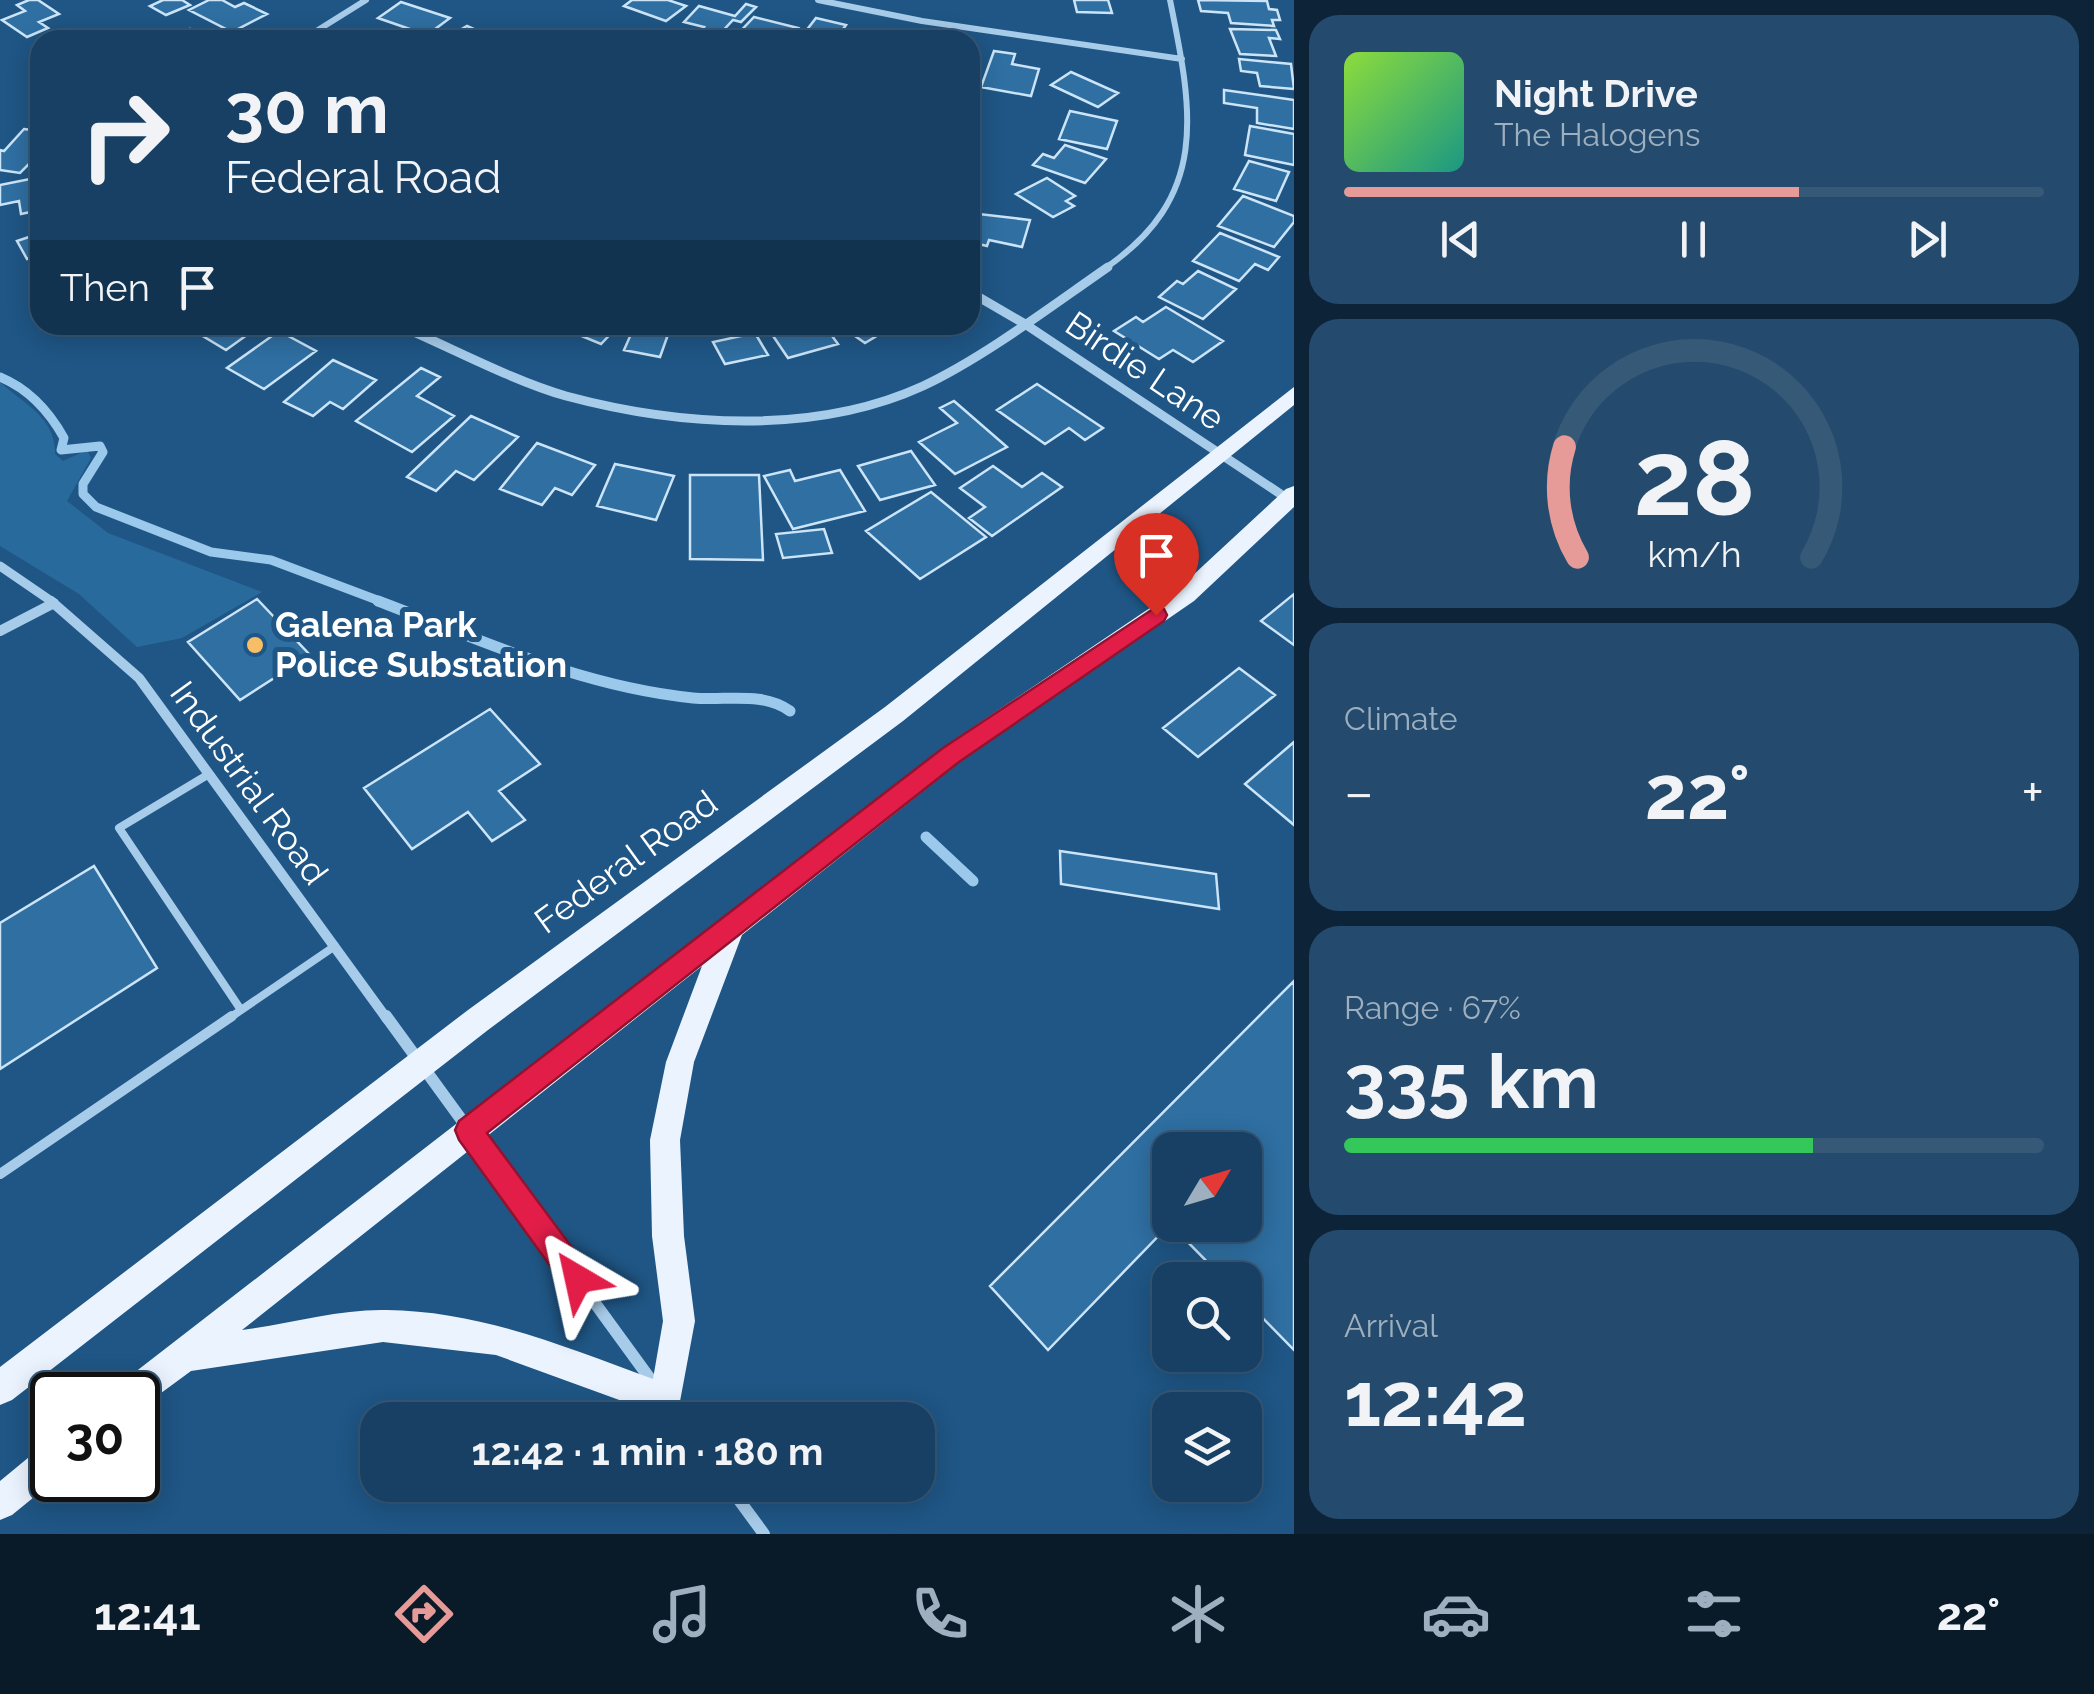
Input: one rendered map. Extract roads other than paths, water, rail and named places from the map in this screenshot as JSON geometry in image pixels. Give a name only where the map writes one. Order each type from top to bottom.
[{"type":"main road","name":"Federal Road","points":[[0,1388],[421,1064],[894,714],[1294,394]]},
{"type":"main road","points":[[160,1374],[951,755],[1186,595],[1291,497]]},
{"type":"main road","points":[[670,1402],[679,1321],[668,1236],[665,1140],[680,1062],[732,926]]},
{"type":"main road","points":[[185,1355],[383,1326],[437,1330],[496,1339],[662,1402]]},
{"type":"main road","points":[[0,1503],[30,1478]]},
{"type":"street","points":[[318,30],[366,0]]},
{"type":"street","points":[[818,0],[922,21],[1182,59]]},
{"type":"street","points":[[421,335],[562,395],[635,412],[754,420],[802,418],[864,405],[923,386],[1025,324],[1140,245],[1175,197],[1186,148],[1182,59],[1170,0]]},
{"type":"street","name":"Birdie Lane","points":[[980,298],[1291,497]]},
{"type":"street","name":"Industrial Road","points":[[0,566],[54,603],[139,678],[668,1402]]},
{"type":"street","points":[[0,632],[54,603]]},
{"type":"street","points":[[740,1502],[764,1534]]},
{"type":"lane","points":[[209,774],[119,828],[241,1010]]},
{"type":"lane","points":[[0,1174],[335,946]]},
{"type":"waterway","points":[[0,377],[29,394],[45,410],[64,438],[61,450],[100,446],[103,452],[83,484],[83,494],[96,507],[211,552],[271,560],[385,603]]},
{"type":"waterway","points":[[378,601],[533,660],[611,684],[693,698],[756,699],[790,711]]},
{"type":"waterway","points":[[926,837],[973,881]]},
{"type":"place","name":"Galena Park Police Substation","points":[[255,645]]}]
